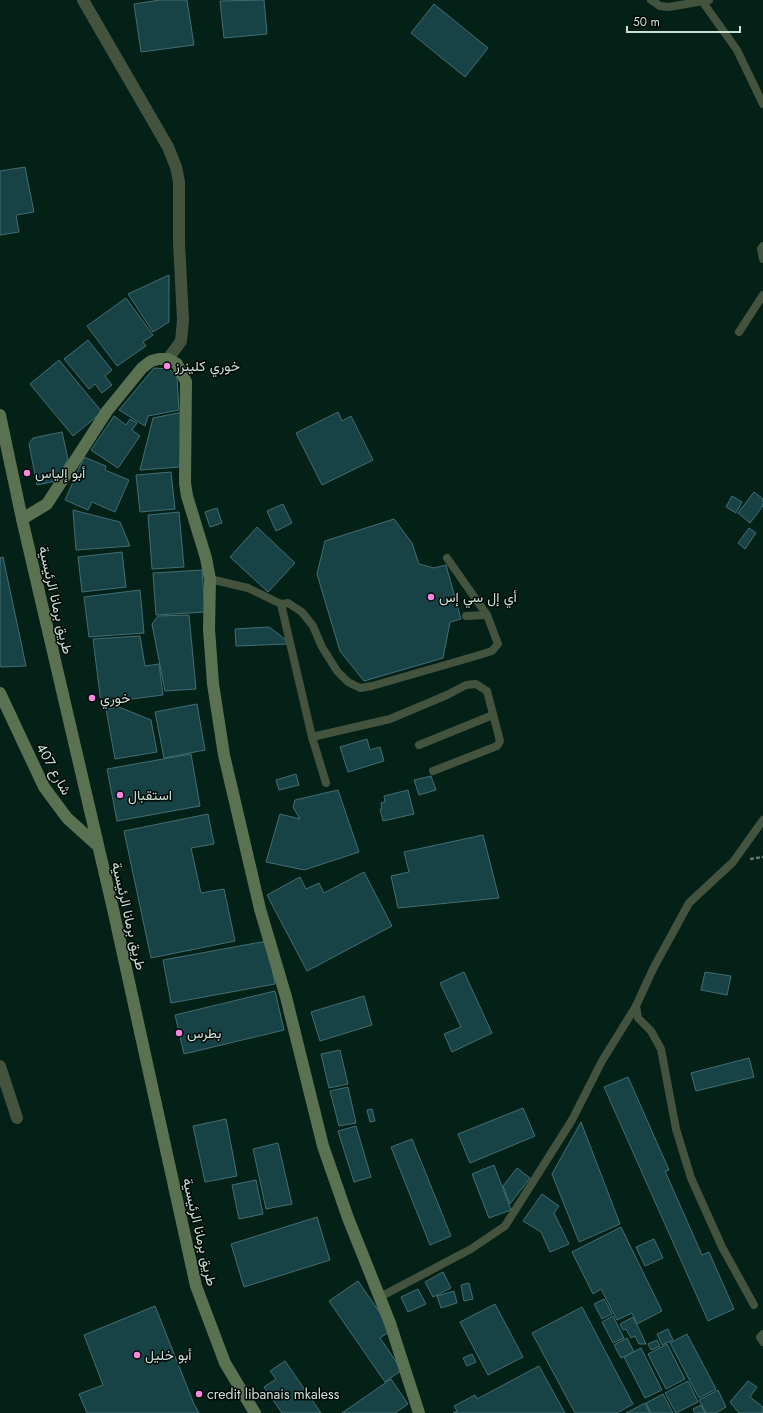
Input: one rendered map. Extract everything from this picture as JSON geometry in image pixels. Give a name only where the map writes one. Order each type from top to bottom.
[{"type":"street","points":[[83,0],[168,147],[176,167],[180,200],[179,243],[183,320],[181,341],[168,359]]},
{"type":"street","points":[[22,519],[47,504],[107,411],[142,368],[151,361],[168,359],[177,364],[186,382],[185,483],[194,522],[205,552],[210,579],[209,628],[213,684],[224,755],[260,909],[286,997],[323,1146],[348,1218],[380,1297],[402,1357],[419,1413]]},
{"type":"street","name":"طريق برمانا الرئيسية","points":[[0,415],[22,519],[98,846],[196,1286],[225,1363],[255,1413]]},
{"type":"street","name":"شارع 407","points":[[0,693],[44,787],[67,818],[98,846]]},
{"type":"street","points":[[0,1066],[17,1118]]},
{"type":"lane","points":[[651,0],[660,6],[669,7],[705,1],[737,50],[763,104]]},
{"type":"lane","points":[[763,246],[761,249],[763,259]]},
{"type":"lane","points":[[739,332],[763,295]]},
{"type":"lane","points":[[210,579],[248,588],[282,604],[288,603],[302,612],[313,626],[322,646],[337,671],[348,682],[360,688],[372,686],[492,651],[498,644],[487,615],[447,558]]},
{"type":"lane","points":[[282,604],[312,737],[326,783]]},
{"type":"lane","points":[[466,616],[487,615]]},
{"type":"lane","points":[[312,737],[390,719],[447,695],[466,685],[476,684],[487,691],[500,741],[497,746],[432,771]]},
{"type":"lane","points":[[419,745],[493,715]]},
{"type":"lane","points":[[380,1297],[471,1248],[505,1226],[572,1120],[602,1061],[636,1006],[653,969],[689,903],[733,862],[763,820]]},
{"type":"lane","points":[[636,1006],[638,1018],[651,1032],[661,1049],[676,1129],[691,1178],[722,1247],[754,1304]]},
{"type":"lane","points":[[763,1334],[760,1337],[763,1342]]},
{"type":"building","points":[[160,0],[187,0],[194,45],[141,52],[134,4]]},
{"type":"building","points":[[264,0],[267,34],[224,38],[220,1]]},
{"type":"building","points":[[434,4],[488,48],[465,77],[411,33]]},
{"type":"building","points":[[25,167],[34,212],[16,215],[19,232],[0,235],[0,171]]},
{"type":"building","points":[[169,275],[169,322],[153,332],[128,294]]},
{"type":"building","points":[[126,298],[153,335],[143,342],[146,346],[117,366],[87,326]]},
{"type":"building","points":[[88,340],[112,370],[105,376],[112,385],[102,393],[95,384],[89,389],[64,359]]},
{"type":"building","points":[[59,360],[102,412],[73,436],[30,384]]},
{"type":"building","points":[[154,368],[169,369],[177,377],[179,410],[148,416],[145,426],[119,410]]},
{"type":"building","points":[[183,412],[180,467],[140,470],[153,418]]},
{"type":"building","points":[[338,412],[342,421],[351,416],[373,460],[322,485],[296,433]]},
{"type":"building","points":[[114,416],[126,425],[130,419],[137,423],[132,430],[140,436],[118,468],[91,450]]},
{"type":"building","points":[[62,432],[68,459],[56,481],[37,485],[29,444],[33,438]]},
{"type":"building","points":[[84,457],[106,466],[105,470],[129,480],[115,512],[92,502],[88,510],[65,500]]},
{"type":"building","points":[[171,472],[175,509],[140,512],[136,475]]},
{"type":"building","points":[[754,492],[763,499],[763,506],[750,523],[738,513]]},
{"type":"building","points":[[732,496],[742,502],[736,513],[726,507]]},
{"type":"building","points":[[283,504],[292,523],[276,531],[267,511]]},
{"type":"building","points":[[217,508],[222,523],[210,527],[205,512]]},
{"type":"building","points":[[73,510],[120,522],[130,546],[76,550]]},
{"type":"building","points":[[179,512],[184,567],[152,569],[148,515]]},
{"type":"building","points":[[394,519],[412,543],[419,564],[434,568],[446,565],[461,619],[450,622],[443,658],[364,681],[340,651],[317,574],[325,541]]},
{"type":"building","points":[[257,527],[295,563],[268,592],[230,557]]},
{"type":"building","points":[[749,528],[756,533],[745,549],[738,543]]},
{"type":"building","points":[[122,552],[126,587],[82,592],[78,557]]},
{"type":"building","points":[[3,557],[26,666],[1,667],[0,664],[0,558]]},
{"type":"building","points":[[202,570],[205,612],[156,615],[153,573]]},
{"type":"building","points":[[140,590],[144,633],[89,637],[84,597]]},
{"type":"building","points":[[189,615],[196,689],[165,691],[152,624],[158,616]]},
{"type":"building","points":[[269,627],[285,639],[287,644],[236,646],[235,629]]},
{"type":"building","points":[[140,636],[145,666],[159,664],[163,695],[101,703],[93,639]]},
{"type":"building","points":[[197,704],[205,750],[164,758],[155,712]]},
{"type":"building","points":[[119,707],[151,720],[157,752],[115,759],[106,709]]},
{"type":"building","points":[[367,739],[370,750],[380,747],[384,761],[348,772],[340,747]]},
{"type":"building","points":[[191,754],[200,806],[117,821],[107,769]]},
{"type":"building","points":[[296,774],[299,785],[279,790],[276,780]]},
{"type":"building","points":[[431,776],[436,790],[419,795],[414,780]]},
{"type":"building","points":[[338,790],[359,852],[304,870],[266,862],[280,814],[300,819],[293,807],[295,800]]},
{"type":"building","points":[[408,790],[414,814],[383,821],[380,809],[382,809],[381,803],[385,802],[384,796]]},
{"type":"building","points":[[208,814],[214,844],[191,848],[201,893],[224,889],[235,941],[151,958],[124,831]]},
{"type":"building","points":[[483,835],[499,898],[398,908],[391,876],[409,872],[404,852]]},
{"type":"building","points":[[364,872],[392,926],[307,971],[267,895],[300,877],[306,889],[319,883],[324,893]]},
{"type":"building","points":[[267,941],[275,984],[171,1003],[163,960]]},
{"type":"building","points":[[464,972],[492,1033],[452,1052],[444,1034],[461,1027],[440,983]]},
{"type":"building","points":[[705,972],[731,976],[727,995],[701,990]]},
{"type":"building","points":[[275,991],[284,1030],[184,1054],[175,1015]]},
{"type":"building","points":[[364,996],[372,1025],[320,1041],[311,1012]]},
{"type":"building","points":[[340,1050],[348,1084],[329,1088],[321,1054]]},
{"type":"building","points":[[749,1058],[754,1077],[696,1091],[691,1073]]},
{"type":"building","points":[[628,1077],[669,1170],[665,1171],[702,1255],[709,1252],[734,1309],[708,1321],[604,1087]]},
{"type":"building","points":[[348,1087],[356,1123],[339,1126],[330,1091]]},
{"type":"building","points":[[523,1108],[535,1136],[470,1163],[458,1134]]},
{"type":"building","points":[[372,1109],[375,1121],[370,1122],[367,1110]]},
{"type":"building","points":[[226,1119],[237,1176],[205,1182],[193,1126]]},
{"type":"building","points":[[581,1122],[620,1224],[579,1242],[552,1174]]},
{"type":"building","points":[[356,1126],[371,1177],[354,1182],[338,1131]]},
{"type":"building","points":[[412,1139],[451,1236],[430,1245],[391,1147]]},
{"type":"building","points":[[278,1143],[292,1204],[266,1209],[253,1149]]},
{"type":"building","points":[[494,1165],[511,1210],[489,1218],[472,1174]]},
{"type":"building","points":[[517,1168],[530,1178],[510,1204],[503,1186]]},
{"type":"building","points":[[256,1180],[263,1214],[239,1219],[232,1185]]},
{"type":"building","points":[[542,1194],[559,1206],[554,1213],[569,1244],[550,1252],[541,1232],[523,1221]]},
{"type":"building","points":[[317,1217],[330,1260],[244,1287],[231,1244]]},
{"type":"building","points":[[621,1227],[662,1311],[637,1324],[632,1313],[617,1320],[601,1289],[593,1294],[572,1252]]},
{"type":"building","points":[[654,1239],[663,1258],[645,1266],[636,1247]]},
{"type":"building","points":[[443,1272],[451,1288],[433,1297],[425,1282]]},
{"type":"building","points":[[358,1281],[392,1330],[380,1338],[402,1370],[385,1382],[329,1301]]},
{"type":"building","points":[[469,1283],[473,1299],[464,1301],[461,1285]]},
{"type":"building","points":[[418,1289],[426,1304],[408,1312],[401,1297]]},
{"type":"building","points":[[454,1291],[457,1303],[441,1308],[437,1296]]},
{"type":"building","points":[[604,1299],[612,1314],[602,1319],[594,1304]]},
{"type":"building","points":[[495,1304],[523,1357],[488,1375],[460,1322]]},
{"type":"building","points":[[155,1306],[194,1404],[199,1413],[87,1413],[79,1394],[103,1385],[84,1335]]},
{"type":"building","points":[[582,1307],[633,1404],[617,1413],[575,1413],[532,1333]]},
{"type":"building","points":[[613,1316],[624,1338],[613,1343],[602,1322]]},
{"type":"building","points":[[633,1317],[646,1344],[639,1344],[635,1336],[631,1338],[626,1329],[623,1330],[620,1324]]},
{"type":"building","points":[[668,1329],[673,1340],[662,1345],[657,1334]]},
{"type":"building","points":[[687,1334],[716,1389],[699,1398],[670,1343]]},
{"type":"building","points":[[627,1338],[634,1352],[621,1358],[614,1345]]},
{"type":"building","points":[[657,1340],[660,1346],[651,1350],[648,1344]]},
{"type":"building","points":[[667,1344],[685,1379],[666,1389],[648,1354]]},
{"type":"building","points":[[641,1348],[662,1390],[645,1398],[624,1357]]},
{"type":"building","points":[[472,1354],[476,1362],[467,1366],[463,1358]]},
{"type":"building","points":[[285,1361],[321,1413],[282,1413],[264,1387],[276,1379],[270,1371]]},
{"type":"building","points":[[539,1366],[565,1413],[453,1413],[457,1411],[454,1406],[475,1395],[477,1399]]},
{"type":"building","points":[[391,1379],[408,1404],[395,1413],[342,1413]]},
{"type":"building","points":[[688,1381],[698,1402],[676,1413],[665,1393]]},
{"type":"building","points":[[748,1381],[757,1387],[750,1397],[763,1407],[763,1413],[739,1413],[730,1402]]},
{"type":"building","points":[[718,1390],[726,1407],[716,1413],[706,1413],[699,1400]]},
{"type":"building","points":[[663,1394],[673,1413],[651,1413],[646,1403]]},
{"type":"building","points":[[645,1403],[650,1413],[626,1413]]},
{"type":"building","points":[[701,1405],[705,1413],[695,1413],[693,1409]]},
{"type":"place","name":"خوري كلينرز","points":[[167,366]]},
{"type":"place","name":"أبو إلياس","points":[[27,473]]},
{"type":"place","name":"أي إل سي إس","points":[[431,597]]},
{"type":"place","name":"خوري","points":[[92,698]]},
{"type":"place","name":"استقبال","points":[[120,795]]},
{"type":"place","name":"بطرس","points":[[179,1033]]},
{"type":"place","name":"أبو خليل","points":[[137,1355]]},
{"type":"place","name":"credit libanais mkaless","points":[[199,1394]]}]
